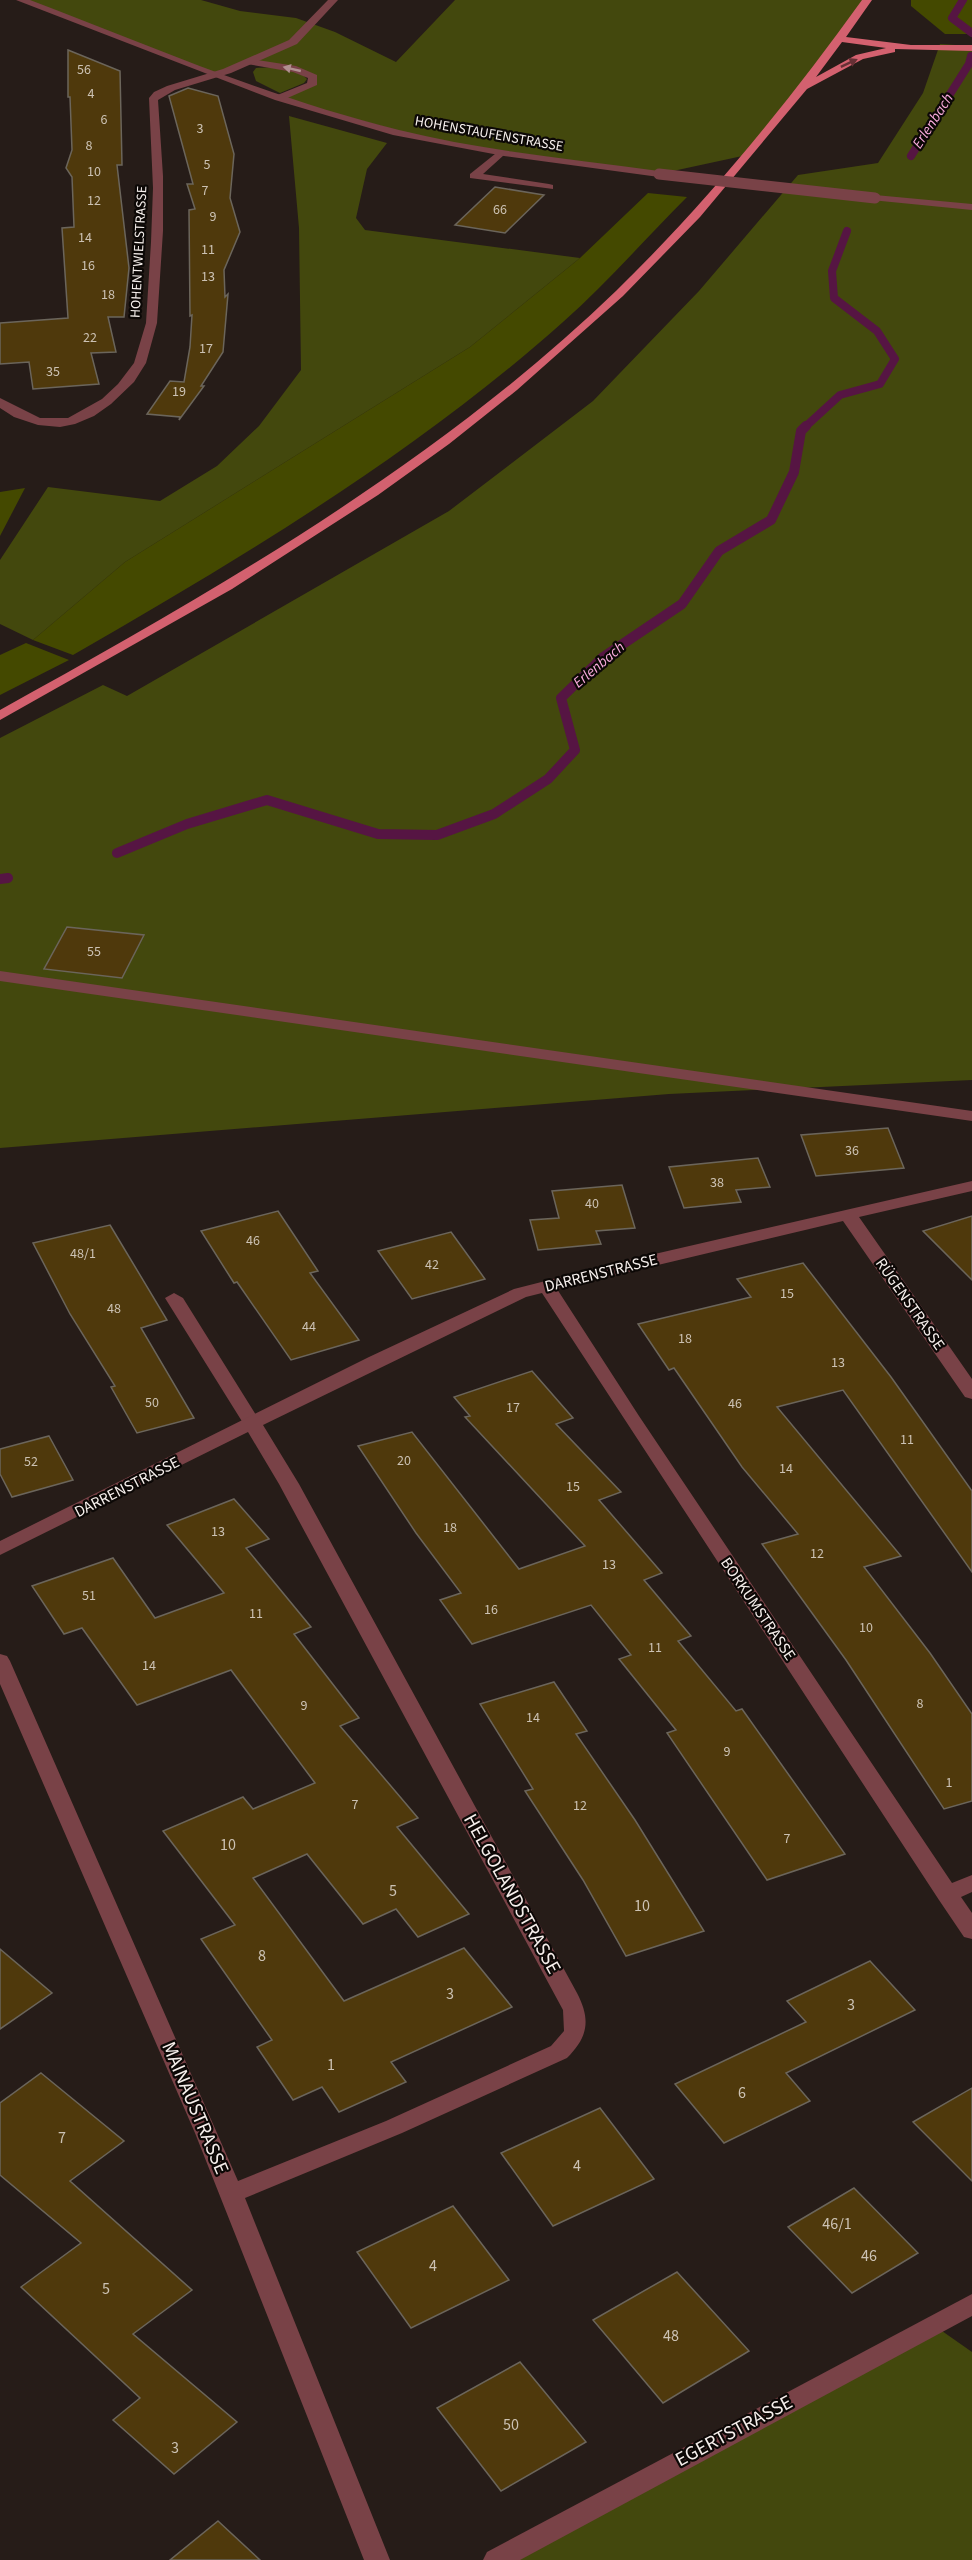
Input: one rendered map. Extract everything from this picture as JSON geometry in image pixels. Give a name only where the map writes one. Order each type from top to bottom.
[{"type":"main road","points":[[0,716],[239,580],[380,488],[484,411],[571,338],[636,277],[706,202],[798,92],[867,0]]},
{"type":"main road","points":[[846,29],[972,46]]},
{"type":"main road","points":[[839,39],[911,48]]},
{"type":"main road","points":[[798,92],[860,57],[911,48],[972,46]]},
{"type":"street","name":"HOHENSTAUFENSTRASSE","points":[[21,0],[279,98],[398,133],[500,153],[659,174],[972,207]]},
{"type":"street","points":[[218,75],[284,48],[302,36],[333,0]]},
{"type":"street","points":[[251,62],[296,69],[313,77],[312,85],[279,98]]},
{"type":"street","name":"HOHENTWIELSTRASSE","points":[[0,402],[16,414],[50,424],[73,421],[92,412],[118,389],[140,364],[151,319],[157,244],[159,200],[153,100],[158,94],[171,88],[218,75]]},
{"type":"street","points":[[500,153],[474,176],[549,187]]},
{"type":"street","points":[[0,976],[972,1116]]},
{"type":"street","name":"DARRENSTRASSE","points":[[0,1549],[492,1305],[546,1285],[972,1186]]},
{"type":"street","name":"RÜGENSTRASSE","points":[[848,1215],[972,1392]]},
{"type":"street","name":"BORKUMSTRASSE","points":[[546,1285],[650,1447],[972,1931]]},
{"type":"street","points":[[174,1298],[252,1424]]},
{"type":"street","name":"HELGOLANDSTRASSE","points":[[231,2194],[394,2127],[559,2052],[571,2041],[577,2030],[577,2020],[566,1993],[289,1484],[252,1424]]},
{"type":"street","name":"MAINAUSTRASSE","points":[[0,1661],[231,2194],[377,2560]]},
{"type":"street","points":[[947,1894],[972,1883]]},
{"type":"street","name":"EGERTSTRASSE","points":[[496,2560],[972,2304]]},
{"type":"green space","points":[[23,0],[201,0],[240,11],[296,18],[335,32],[396,62],[455,0],[867,0],[747,155],[659,174],[432,140],[279,98],[312,85],[306,72],[251,62],[218,74]]},
{"type":"green space","points":[[940,44],[972,46],[972,1080],[669,1094],[0,1148],[0,738],[103,685],[127,696],[449,511],[593,401],[699,291],[798,175],[878,163],[923,93]]},
{"type":"green space","points":[[256,68],[290,70],[307,79],[304,83],[280,93],[256,81],[253,72]]},
{"type":"green space","points":[[289,116],[387,143],[367,169],[356,218],[365,230],[580,258],[470,347],[125,562],[33,640],[0,624],[0,560],[48,487],[160,501],[217,466],[259,426],[301,370],[299,228]]},
{"type":"green space","points":[[932,2324],[972,2352],[972,2560],[496,2560]]},
{"type":"shaded area","points":[[911,0],[972,0],[972,34],[945,34],[911,6]]},
{"type":"shaded area","points":[[648,193],[687,197],[563,322],[448,416],[388,460],[264,541],[73,655],[33,640],[125,562],[470,347],[580,258]]},
{"type":"shaded area","points":[[25,488],[0,536],[0,492]]},
{"type":"shaded area","points":[[26,643],[69,660],[0,695],[0,655]]},
{"type":"building","points":[[68,50],[120,71],[122,165],[117,165],[129,268],[124,317],[108,317],[116,352],[91,353],[99,384],[33,389],[29,362],[0,364],[0,323],[68,318],[62,228],[74,227],[72,177],[66,168],[72,150],[70,97],[68,97]]},
{"type":"building","points":[[188,88],[218,96],[234,154],[230,198],[240,232],[224,270],[225,297],[228,294],[223,352],[201,386],[204,386],[179,420],[180,417],[147,414],[170,381],[184,382],[190,347],[192,315],[190,316],[189,210],[195,209],[187,184],[193,184],[169,96]]},
{"type":"building","points":[[495,187],[544,195],[505,233],[455,225]]},
{"type":"building","points":[[67,927],[144,935],[122,978],[44,969]]},
{"type":"building","points":[[888,1128],[904,1168],[816,1176],[801,1135]]},
{"type":"building","points":[[758,1158],[770,1187],[736,1190],[741,1202],[684,1208],[669,1167]]},
{"type":"building","points":[[622,1185],[635,1228],[596,1231],[601,1244],[538,1250],[530,1220],[559,1218],[552,1191]]},
{"type":"building","points":[[278,1211],[318,1271],[310,1273],[359,1340],[291,1360],[237,1282],[234,1283],[201,1231]]},
{"type":"building","points":[[972,1216],[972,1280],[923,1231]]},
{"type":"building","points":[[110,1225],[167,1320],[141,1328],[194,1418],[137,1433],[111,1387],[115,1386],[70,1314],[33,1243]]},
{"type":"building","points":[[451,1232],[485,1279],[412,1299],[378,1251]]},
{"type":"building","points":[[803,1263],[891,1377],[972,1491],[972,1572],[843,1390],[777,1407],[901,1556],[864,1567],[930,1653],[972,1714],[972,1801],[944,1809],[846,1660],[762,1544],[798,1534],[742,1467],[674,1368],[669,1370],[638,1324],[751,1297],[737,1279]]},
{"type":"building","points":[[532,1371],[573,1418],[556,1424],[621,1492],[599,1500],[662,1573],[644,1580],[691,1636],[678,1641],[736,1711],[742,1709],[845,1854],[767,1880],[667,1733],[676,1730],[619,1659],[631,1655],[591,1605],[472,1644],[440,1600],[461,1593],[416,1533],[358,1446],[412,1432],[519,1569],[585,1546],[465,1417],[470,1416],[454,1397]]},
{"type":"building","points":[[49,1436],[73,1480],[12,1497],[0,1474],[0,1449]]},
{"type":"building","points":[[234,1499],[269,1539],[246,1548],[311,1627],[294,1634],[359,1718],[340,1726],[418,1818],[397,1827],[469,1914],[418,1937],[396,1909],[363,1924],[307,1854],[253,1878],[344,2001],[464,1948],[512,2007],[391,2062],[406,2082],[339,2112],[322,2087],[293,2100],[257,2047],[272,2040],[201,1939],[235,1925],[163,1831],[243,1797],[253,1809],[315,1783],[231,1670],[137,1705],[82,1628],[64,1634],[32,1586],[113,1558],[155,1618],[224,1593],[167,1525]]},
{"type":"building","points":[[554,1682],[587,1731],[576,1734],[635,1820],[704,1931],[626,1956],[583,1880],[525,1791],[533,1789],[480,1704]]},
{"type":"building","points":[[0,1949],[52,1993],[0,2029]]},
{"type":"building","points":[[870,1961],[915,2010],[786,2073],[810,2101],[724,2143],[675,2084],[806,2022],[787,2001]]},
{"type":"building","points":[[41,2073],[124,2141],[70,2181],[192,2290],[133,2334],[237,2422],[174,2474],[113,2420],[140,2398],[21,2287],[81,2243],[0,2175],[0,2103]]},
{"type":"building","points":[[972,2088],[972,2181],[913,2122]]},
{"type":"building","points":[[600,2108],[654,2179],[553,2226],[501,2153]]},
{"type":"building","points":[[854,2188],[918,2253],[852,2293],[788,2227]]},
{"type":"building","points":[[453,2206],[509,2280],[411,2328],[357,2252]]},
{"type":"building","points":[[677,2272],[749,2351],[663,2403],[593,2320]]},
{"type":"building","points":[[520,2362],[586,2442],[501,2491],[437,2408]]},
{"type":"building","points":[[218,2521],[260,2560],[170,2560]]},
{"type":"waterway","name":"Erlenbach","points":[[963,0],[952,18],[972,33]]},
{"type":"waterway","name":"Erlenbach","points":[[911,156],[969,64],[971,56]]},
{"type":"waterway","name":"Erlenbach","points":[[804,428],[840,395],[880,384],[895,359],[877,331],[834,298],[832,271],[847,231]]},
{"type":"waterway","name":"Erlenbach","points":[[117,853],[187,824],[267,800],[378,834],[437,835],[494,814],[548,779],[575,750],[561,698],[602,658],[682,604],[719,551],[771,520],[794,472],[801,431],[804,428]]},
{"type":"waterway","name":"Erlenbach","points":[[0,879],[8,878]]}]
